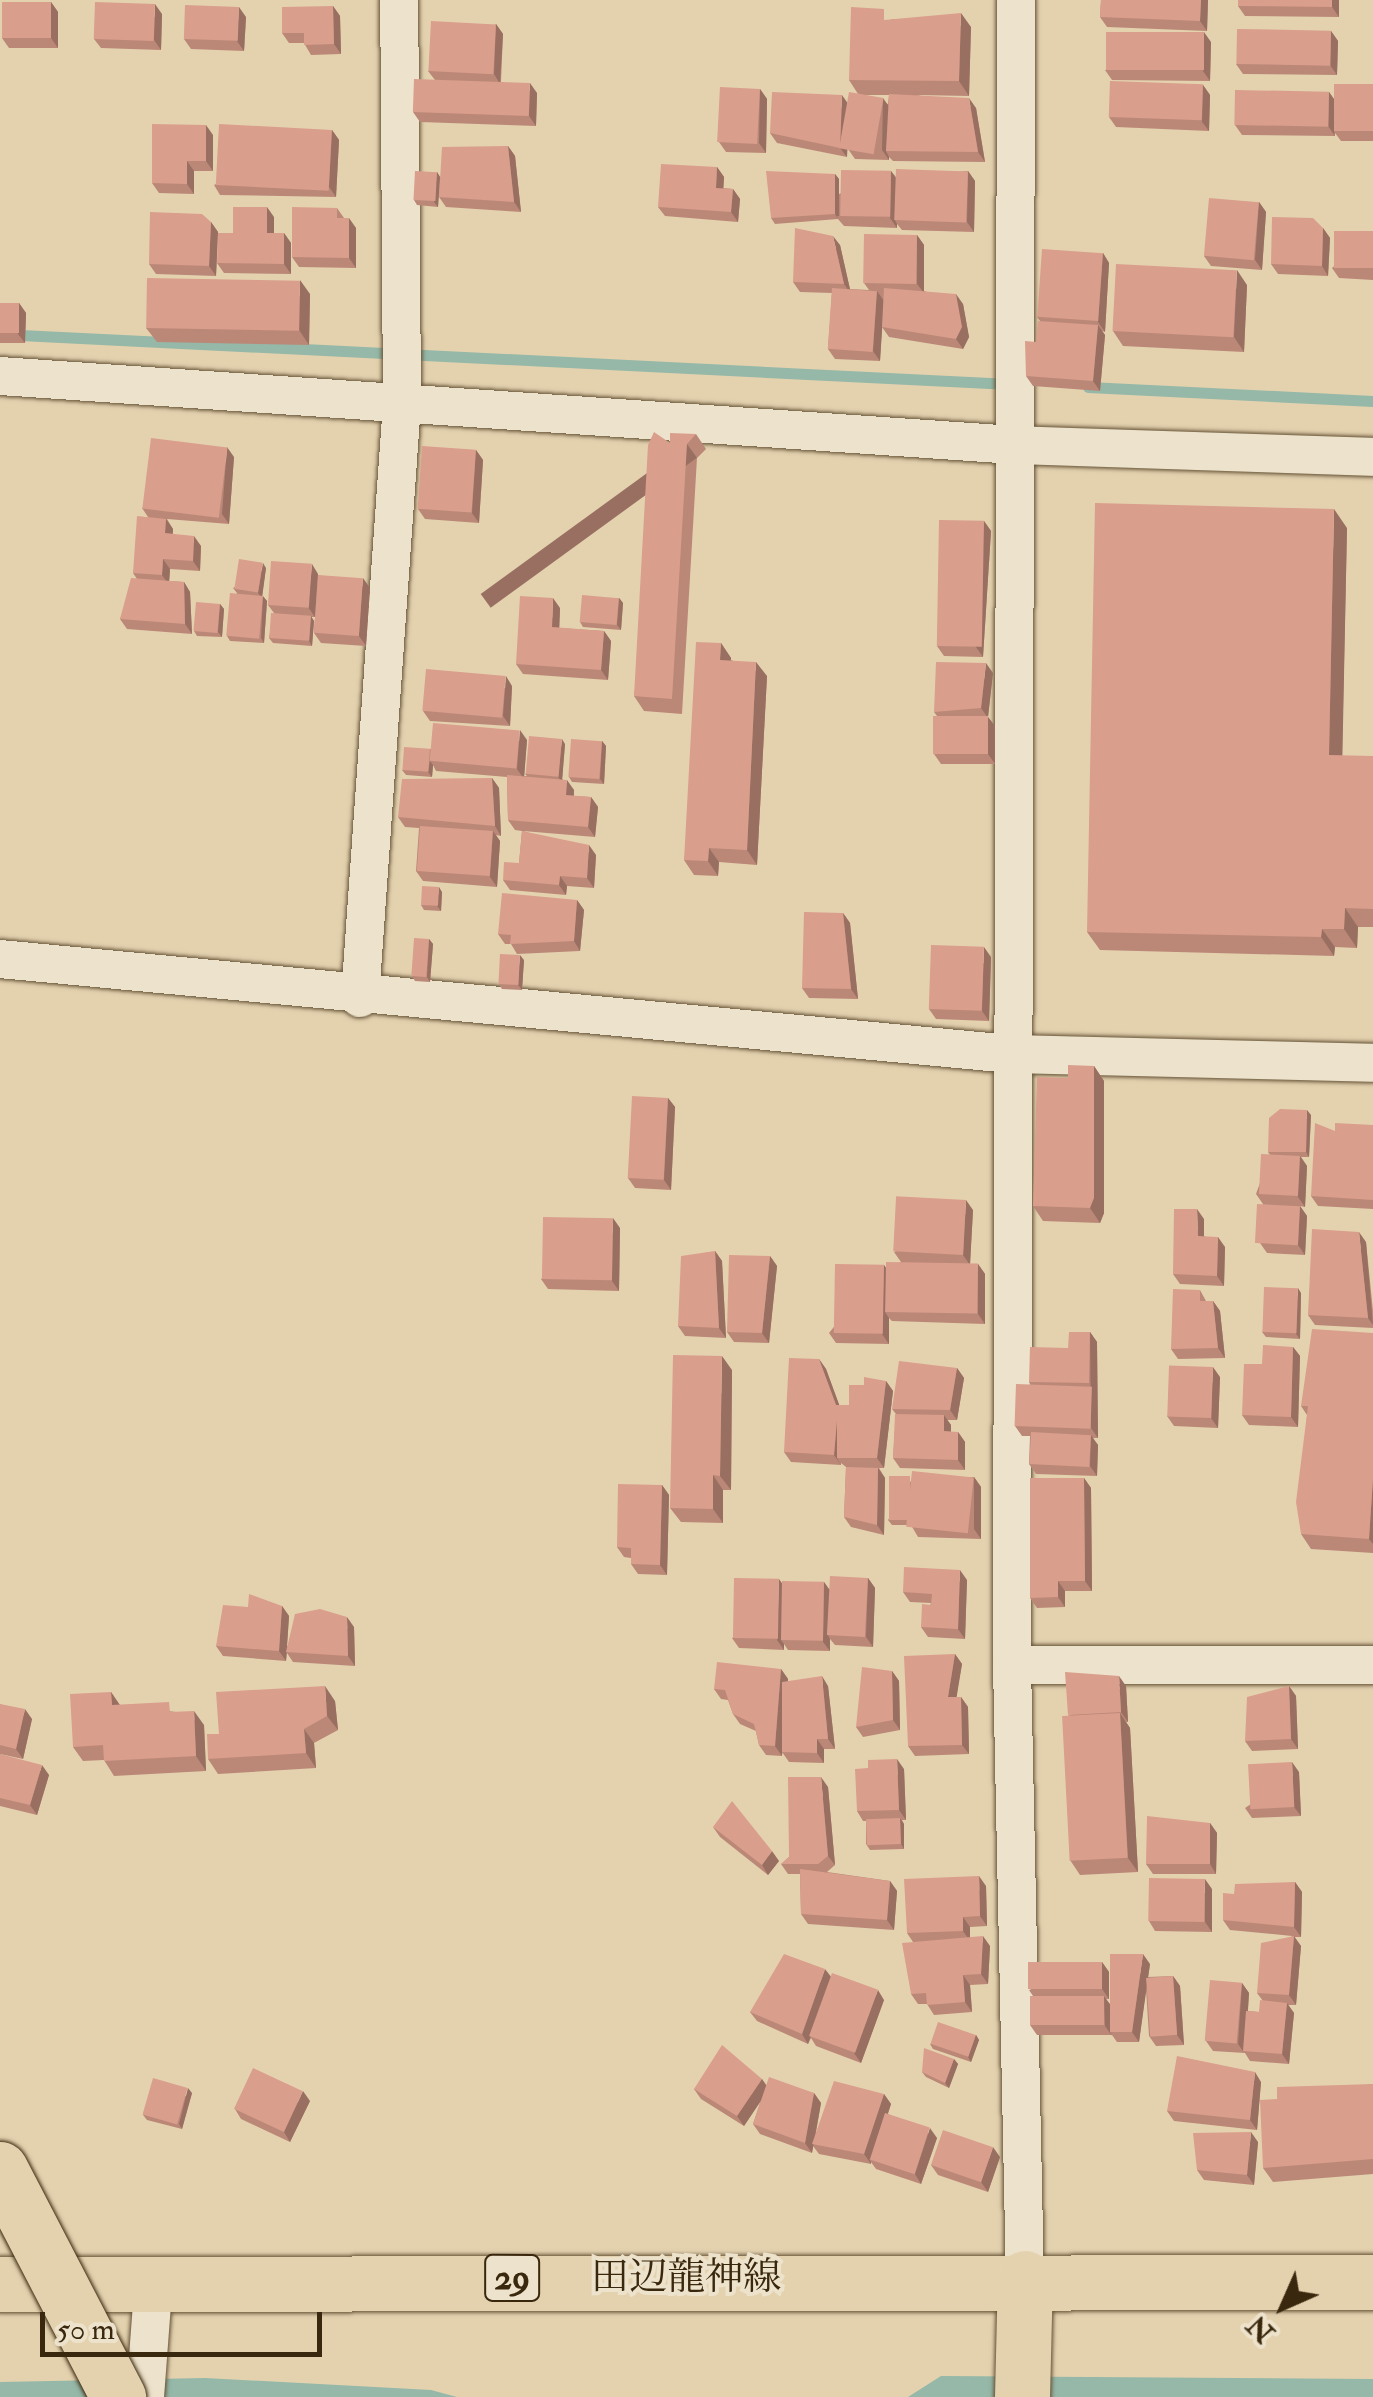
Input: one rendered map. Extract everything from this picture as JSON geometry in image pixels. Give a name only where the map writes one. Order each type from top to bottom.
[{"type":"main road","points":[[0,2168],[132,2375]]},
{"type":"main road","name":"田辺龍神線","points":[[0,2284],[154,2278],[1024,2299],[1373,2282]]},
{"type":"main road","points":[[1022,2397],[1024,2299]]},
{"type":"street","points":[[360,998],[402,404],[398,0]]},
{"type":"street","points":[[1016,0],[1012,1665],[1024,2299]]},
{"type":"street","points":[[0,376],[1014,445],[1373,458]]},
{"type":"street","points":[[0,959],[360,998],[1011,1054],[1373,1063]]},
{"type":"street","points":[[1012,1665],[1373,1665]]},
{"type":"street","points":[[145,2397],[132,2375],[154,2278]]},
{"type":"shaded area","points":[[941,2376],[1373,2379],[1373,2397],[908,2397]]},
{"type":"shaded area","points":[[205,2378],[431,2390],[457,2397],[0,2397],[0,2382]]},
{"type":"building","points":[[1101,0],[1201,0],[1200,21],[1100,17]]},
{"type":"building","points":[[1238,0],[1332,0],[1332,7],[1238,6]]},
{"type":"building","points":[[2,2],[51,2],[51,38],[2,38]]},
{"type":"building","points":[[95,2],[155,4],[154,41],[94,39]]},
{"type":"building","points":[[185,5],[239,7],[238,41],[184,39]]},
{"type":"building","points":[[333,6],[334,44],[304,45],[304,33],[282,33],[282,7]]},
{"type":"building","points":[[851,7],[884,9],[884,20],[961,13],[959,81],[849,80]]},
{"type":"building","points":[[431,21],[496,24],[493,74],[428,71]]},
{"type":"building","points":[[1237,29],[1331,31],[1330,66],[1236,64]]},
{"type":"building","points":[[1106,32],[1204,32],[1204,70],[1106,70]]},
{"type":"building","points":[[414,79],[530,83],[529,116],[413,112]]},
{"type":"building","points":[[1110,81],[1203,84],[1202,120],[1109,117]]},
{"type":"building","points":[[1334,84],[1373,84],[1373,131],[1334,131]]},
{"type":"building","points":[[720,87],[760,89],[757,144],[717,142]]},
{"type":"building","points":[[1235,90],[1329,92],[1328,127],[1234,125]]},
{"type":"building","points":[[772,92],[842,95],[840,148],[770,133]]},
{"type":"building","points":[[849,92],[883,98],[874,154],[839,148]]},
{"type":"building","points":[[889,94],[969,98],[978,152],[886,151]]},
{"type":"building","points":[[152,124],[206,125],[206,161],[187,161],[187,184],[152,183]]},
{"type":"building","points":[[219,124],[332,130],[329,191],[216,185]]},
{"type":"building","points":[[508,146],[514,202],[439,197],[442,147]]},
{"type":"building","points":[[661,164],[717,167],[716,188],[733,189],[731,212],[658,207]]},
{"type":"building","points":[[896,169],[968,172],[966,222],[894,220]]},
{"type":"building","points":[[841,170],[891,171],[890,217],[840,216]]},
{"type":"building","points":[[415,171],[437,172],[435,201],[413,200]]},
{"type":"building","points":[[766,171],[835,174],[835,214],[771,218]]},
{"type":"building","points":[[1209,198],[1259,202],[1254,260],[1204,256]]},
{"type":"building","points":[[233,207],[267,207],[267,233],[284,233],[284,264],[217,263],[218,233],[233,233]]},
{"type":"building","points":[[292,207],[337,208],[337,218],[349,218],[349,258],[292,257]]},
{"type":"building","points":[[150,212],[202,214],[211,222],[209,266],[149,264]]},
{"type":"building","points":[[1272,217],[1313,218],[1323,228],[1322,266],[1271,264]]},
{"type":"building","points":[[795,228],[833,236],[844,284],[793,282]]},
{"type":"building","points":[[1334,231],[1373,231],[1373,268],[1334,268]]},
{"type":"building","points":[[864,234],[917,235],[916,284],[863,283]]},
{"type":"building","points":[[1042,249],[1103,253],[1098,321],[1037,317]]},
{"type":"building","points":[[1116,264],[1237,270],[1233,337],[1112,331]]},
{"type":"building","points":[[147,278],[300,281],[299,331],[146,328]]},
{"type":"building","points":[[832,288],[877,291],[873,352],[828,349]]},
{"type":"building","points":[[884,288],[956,294],[962,327],[956,339],[882,327]]},
{"type":"building","points":[[0,303],[19,303],[19,333],[0,333]]},
{"type":"building","points":[[1038,321],[1098,325],[1093,381],[1026,376],[1025,341],[1036,342]]},
{"type":"building","points":[[654,432],[670,443],[670,433],[696,434],[687,444],[672,699],[634,696],[648,445]]},
{"type":"building","points":[[151,438],[227,447],[219,518],[142,508]]},
{"type":"building","points":[[422,446],[476,450],[471,513],[418,509]]},
{"type":"building","points":[[1095,503],[1334,509],[1329,755],[1373,756],[1373,909],[1345,908],[1344,929],[1322,929],[1321,937],[1087,932]]},
{"type":"building","points":[[137,516],[166,519],[165,533],[194,536],[193,561],[163,559],[162,575],[133,573]]},
{"type":"building","points":[[939,520],[984,521],[982,647],[937,646]]},
{"type":"building","points":[[239,559],[263,563],[258,592],[234,589]]},
{"type":"building","points":[[271,561],[312,564],[309,608],[268,605]]},
{"type":"building","points":[[318,575],[363,578],[359,636],[314,633]]},
{"type":"building","points":[[131,578],[184,582],[185,624],[120,619]]},
{"type":"building","points":[[230,593],[263,596],[259,639],[226,636]]},
{"type":"building","points":[[582,595],[619,598],[617,625],[580,622]]},
{"type":"building","points":[[520,596],[553,598],[552,627],[604,631],[601,670],[516,664]]},
{"type":"building","points":[[196,602],[220,604],[217,633],[193,631]]},
{"type":"building","points":[[271,613],[311,616],[309,641],[269,638]]},
{"type":"building","points":[[696,642],[721,643],[720,660],[756,662],[747,850],[709,848],[708,861],[684,860]]},
{"type":"building","points":[[936,662],[986,663],[981,708],[934,712]]},
{"type":"building","points":[[426,669],[506,676],[502,718],[422,711]]},
{"type":"building","points":[[933,716],[988,716],[988,754],[933,754]]},
{"type":"building","points":[[433,723],[520,731],[516,768],[430,761]]},
{"type":"building","points":[[529,736],[562,739],[559,777],[526,774]]},
{"type":"building","points":[[571,739],[602,741],[599,779],[568,777]]},
{"type":"building","points":[[404,747],[430,749],[428,772],[402,770]]},
{"type":"building","points":[[507,775],[567,780],[566,795],[591,797],[588,827],[508,820]]},
{"type":"building","points":[[492,778],[495,826],[398,817],[402,779]]},
{"type":"building","points":[[420,826],[493,831],[490,876],[417,871]]},
{"type":"building","points":[[522,831],[589,845],[587,878],[560,876],[559,885],[503,880],[504,862],[519,863]]},
{"type":"building","points":[[422,886],[439,887],[438,906],[421,905]]},
{"type":"building","points":[[502,893],[577,900],[574,941],[510,944],[511,935],[498,934]]},
{"type":"building","points":[[804,912],[843,913],[851,989],[802,988]]},
{"type":"building","points":[[414,938],[429,939],[426,977],[411,976]]},
{"type":"building","points":[[931,945],[984,947],[982,1011],[929,1009]]},
{"type":"building","points":[[500,954],[520,955],[518,985],[498,984]]},
{"type":"building","points":[[1068,1065],[1094,1066],[1094,1198],[1090,1208],[1033,1206],[1037,1077],[1068,1078]]},
{"type":"building","points":[[632,1096],[668,1098],[664,1180],[628,1178]]},
{"type":"building","points":[[1280,1109],[1307,1110],[1306,1152],[1268,1152],[1269,1118]]},
{"type":"building","points":[[1315,1123],[1335,1131],[1335,1123],[1373,1125],[1373,1200],[1311,1196]]},
{"type":"building","points":[[1261,1154],[1300,1156],[1298,1196],[1259,1194]]},
{"type":"building","points":[[896,1196],[966,1200],[963,1255],[893,1251]]},
{"type":"building","points":[[1257,1204],[1300,1206],[1298,1245],[1255,1243]]},
{"type":"building","points":[[1174,1209],[1197,1209],[1198,1236],[1218,1237],[1217,1276],[1173,1274]]},
{"type":"building","points":[[543,1217],[613,1218],[612,1280],[542,1279]]},
{"type":"building","points":[[1312,1229],[1359,1232],[1368,1318],[1308,1315]]},
{"type":"building","points":[[715,1251],[719,1328],[678,1326],[681,1256]]},
{"type":"building","points":[[729,1255],[770,1256],[762,1333],[727,1332]]},
{"type":"building","points":[[886,1262],[978,1264],[977,1314],[885,1312]]},
{"type":"building","points":[[835,1264],[884,1265],[883,1334],[834,1333]]},
{"type":"building","points":[[1264,1287],[1298,1288],[1296,1333],[1262,1332]]},
{"type":"building","points":[[1173,1289],[1200,1290],[1200,1301],[1213,1301],[1218,1348],[1171,1349]]},
{"type":"building","points":[[1312,1329],[1373,1333],[1369,1539],[1301,1534],[1296,1502],[1308,1406],[1301,1406]]},
{"type":"building","points":[[1069,1332],[1090,1332],[1089,1383],[1029,1382],[1030,1347],[1068,1348]]},
{"type":"building","points":[[1263,1345],[1293,1347],[1291,1417],[1242,1415],[1244,1364],[1262,1364]]},
{"type":"building","points":[[673,1355],[722,1356],[720,1476],[713,1475],[713,1509],[670,1508]]},
{"type":"building","points":[[789,1358],[819,1359],[836,1405],[849,1405],[849,1385],[864,1385],[864,1377],[886,1381],[877,1458],[837,1458],[837,1420],[834,1455],[784,1452]]},
{"type":"building","points":[[899,1361],[957,1368],[950,1410],[892,1409]]},
{"type":"building","points":[[1169,1365],[1213,1367],[1211,1418],[1167,1416]]},
{"type":"building","points":[[1016,1384],[1092,1387],[1090,1429],[1015,1426]]},
{"type":"building","points":[[895,1414],[944,1415],[944,1431],[958,1432],[958,1460],[893,1458]]},
{"type":"building","points":[[1031,1432],[1091,1435],[1089,1467],[1029,1464]]},
{"type":"building","points":[[846,1467],[878,1468],[877,1525],[844,1517]]},
{"type":"building","points":[[912,1471],[974,1477],[968,1533],[906,1527]]},
{"type":"building","points":[[889,1476],[910,1476],[910,1520],[889,1520]]},
{"type":"building","points":[[1030,1478],[1084,1478],[1085,1581],[1058,1581],[1058,1597],[1030,1598]]},
{"type":"building","points":[[618,1484],[662,1485],[660,1565],[631,1564],[631,1548],[617,1547]]},
{"type":"building","points":[[904,1567],[960,1570],[958,1629],[921,1627],[922,1604],[931,1605],[932,1594],[903,1592]]},
{"type":"building","points":[[830,1576],[868,1578],[865,1637],[827,1635]]},
{"type":"building","points":[[734,1578],[779,1579],[778,1639],[733,1638]]},
{"type":"building","points":[[782,1581],[824,1582],[823,1641],[781,1640]]},
{"type":"building","points":[[249,1594],[282,1606],[279,1651],[216,1646],[223,1605],[248,1607]]},
{"type":"building","points":[[320,1609],[347,1617],[348,1656],[286,1652],[295,1614]]},
{"type":"building","points":[[955,1654],[948,1697],[961,1697],[962,1745],[908,1746],[904,1656]]},
{"type":"building","points":[[717,1662],[781,1669],[775,1746],[759,1745],[754,1724],[733,1714],[725,1690],[714,1689]]},
{"type":"building","points":[[862,1667],[892,1671],[893,1720],[856,1727]]},
{"type":"building","points":[[1065,1672],[1119,1676],[1121,1712],[1068,1715]]},
{"type":"building","points":[[822,1676],[828,1739],[817,1739],[817,1753],[782,1752],[782,1682]]},
{"type":"building","points":[[325,1686],[327,1716],[304,1729],[306,1753],[208,1759],[207,1734],[219,1734],[216,1692]]},
{"type":"building","points":[[1289,1686],[1291,1739],[1245,1741],[1247,1697]]},
{"type":"building","points":[[111,1692],[112,1705],[169,1702],[170,1712],[194,1711],[196,1756],[104,1761],[103,1745],[73,1747],[70,1694]]},
{"type":"building","points":[[0,1704],[25,1709],[16,1749],[0,1745]]},
{"type":"building","points":[[1120,1713],[1128,1858],[1070,1861],[1062,1716]]},
{"type":"building","points":[[0,1754],[42,1765],[30,1805],[0,1798]]},
{"type":"building","points":[[897,1759],[899,1810],[857,1811],[855,1769],[868,1768],[868,1760]]},
{"type":"building","points":[[1292,1762],[1294,1807],[1250,1809],[1248,1764]]},
{"type":"building","points":[[788,1777],[821,1777],[828,1856],[818,1864],[781,1864],[789,1857]]},
{"type":"building","points":[[732,1801],[772,1851],[762,1865],[713,1827]]},
{"type":"building","points":[[1147,1816],[1210,1823],[1210,1864],[1146,1864]]},
{"type":"building","points":[[900,1818],[901,1844],[867,1845],[866,1819]]},
{"type":"building","points":[[800,1869],[890,1881],[887,1920],[801,1914]]},
{"type":"building","points":[[979,1876],[980,1916],[963,1917],[963,1931],[907,1933],[904,1879]]},
{"type":"building","points":[[1149,1878],[1205,1879],[1204,1922],[1148,1921]]},
{"type":"building","points":[[1295,1882],[1294,1927],[1223,1920],[1223,1893],[1234,1894],[1235,1884]]},
{"type":"building","points":[[983,1936],[981,1974],[963,1975],[965,2002],[927,2005],[926,1993],[911,1994],[902,1943]]},
{"type":"building","points":[[1294,1936],[1289,1995],[1257,1993],[1261,1943]]},
{"type":"building","points":[[784,1954],[825,1969],[802,2034],[750,2012]]},
{"type":"building","points":[[1110,1954],[1143,1954],[1132,2032],[1110,2032]]},
{"type":"building","points":[[1028,1962],[1102,1962],[1102,1989],[1028,1989]]},
{"type":"building","points":[[832,1973],[878,1990],[855,2053],[809,2036]]},
{"type":"building","points":[[1173,1976],[1177,2035],[1150,2037],[1146,1978]]},
{"type":"building","points":[[1210,1980],[1242,1983],[1237,2044],[1205,2041]]},
{"type":"building","points":[[1030,1996],[1104,1996],[1104,2025],[1030,2025]]},
{"type":"building","points":[[1260,2000],[1287,2003],[1282,2054],[1243,2051],[1246,2011],[1259,2012]]},
{"type":"building","points":[[938,2022],[976,2035],[968,2057],[931,2044]]},
{"type":"building","points":[[722,2045],[762,2079],[737,2116],[694,2089]]},
{"type":"building","points":[[924,2048],[954,2059],[945,2083],[922,2072]]},
{"type":"building","points":[[1177,2056],[1255,2072],[1250,2120],[1167,2111]]},
{"type":"building","points":[[253,2068],[303,2091],[284,2132],[234,2109]]},
{"type":"building","points":[[769,2077],[814,2093],[805,2143],[753,2124]]},
{"type":"building","points":[[153,2078],[188,2088],[177,2124],[143,2115]]},
{"type":"building","points":[[834,2081],[884,2094],[864,2154],[812,2144]]},
{"type":"building","points":[[1373,2084],[1373,2159],[1263,2168],[1260,2100],[1277,2099],[1277,2087]]},
{"type":"building","points":[[885,2113],[930,2128],[915,2174],[870,2160]]},
{"type":"building","points":[[943,2130],[993,2147],[981,2182],[931,2165]]},
{"type":"building","points":[[1251,2132],[1247,2175],[1197,2170],[1193,2133]]},
{"type":"waterway","points":[[0,334],[1010,384]]},
{"type":"waterway","points":[[1088,387],[1373,401]]}]
